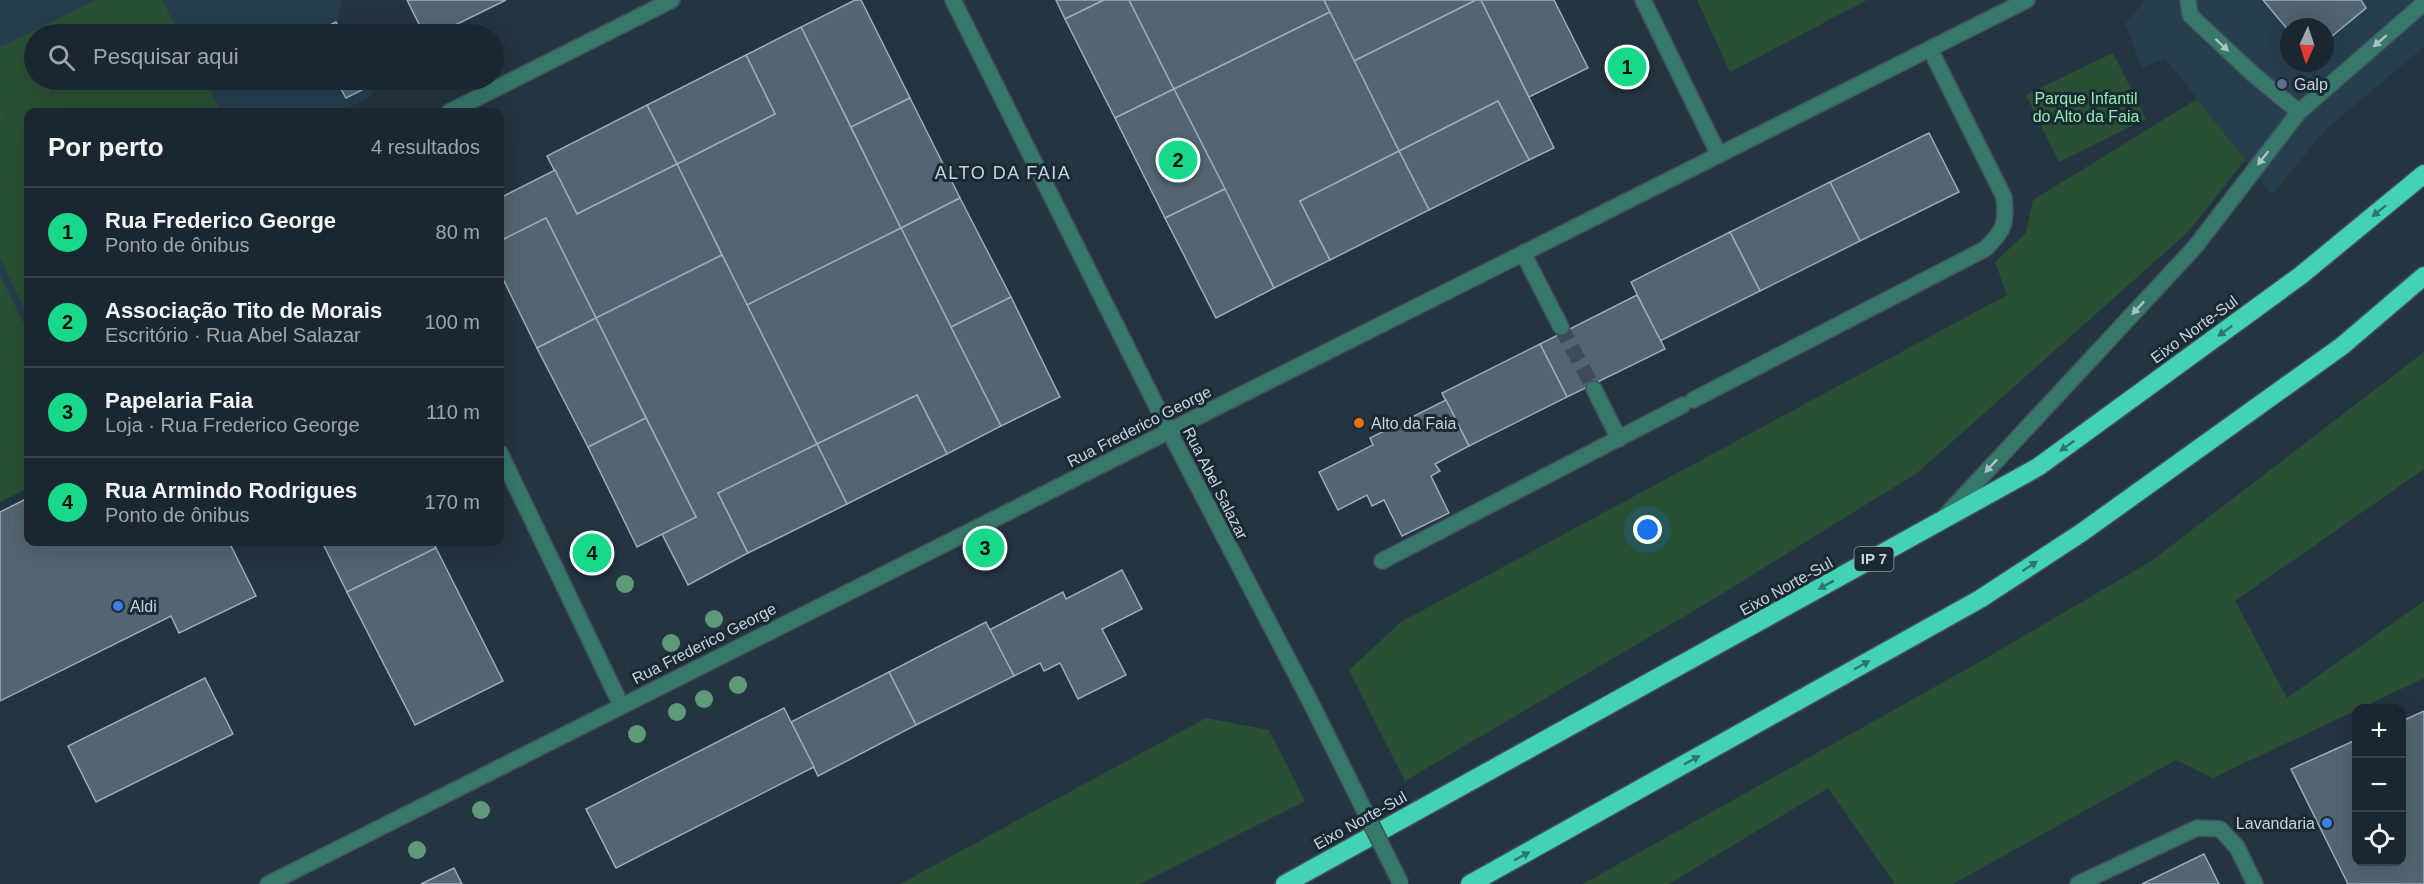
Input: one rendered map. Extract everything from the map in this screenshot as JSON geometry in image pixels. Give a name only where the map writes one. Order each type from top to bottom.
[{"type":"highway","name":"Eixo Norte-Sul","points":[[1285,884],[2038,467],[2300,276],[2424,174]]},
{"type":"highway","points":[[1470,884],[1980,599],[2081,533],[2342,346],[2424,276]]},
{"type":"street","points":[[504,84],[672,0]]},
{"type":"street","name":"Rua Abel Salazar","points":[[952,0],[1401,884]]},
{"type":"street","points":[[1643,0],[1719,155]]},
{"type":"street","name":"Rua Frederico George","points":[[268,884],[2027,0]]},
{"type":"street","points":[[2188,0],[2190,15],[2254,75],[2299,112]]},
{"type":"street","points":[[1938,524],[2194,247],[2299,112],[2424,3]]},
{"type":"street","points":[[1382,561],[1985,249],[2001,234],[2006,216],[2004,198],[1930,49]]},
{"type":"street","points":[[457,108],[493,90]]},
{"type":"street","points":[[1523,253],[1561,327]]},
{"type":"street","points":[[1594,389],[1619,439]]},
{"type":"street","points":[[504,461],[621,705]]},
{"type":"street","points":[[2078,884],[2197,828],[2220,829],[2237,847],[2255,884]]},
{"type":"shaded area","points":[[0,0],[343,0],[337,24],[24,24],[24,90],[371,90],[374,95],[348,108],[24,108],[24,360],[0,372]]},
{"type":"shaded area","name":"Galp","points":[[2145,0],[2424,0],[2424,47],[2326,129],[2272,195],[2165,58],[2142,68],[2125,24]]},
{"type":"green space","points":[[96,0],[162,0],[175,24],[47,24]]},
{"type":"green space","points":[[1697,0],[1867,0],[1730,72]]},
{"type":"green space","points":[[24,35],[24,90],[209,90],[219,108],[24,108],[24,308],[0,258],[0,47]]},
{"type":"green space","name":"Parque Infantil do Alto da Faia","points":[[2113,53],[2146,119],[2059,162],[2026,95]]},
{"type":"green space","points":[[2197,99],[2245,160],[2188,232],[1917,473],[1707,603],[1405,781],[1349,670],[1401,622],[2007,295],[1995,262],[2026,233],[2033,200]]},
{"type":"green space","points":[[0,275],[24,324],[24,490],[0,502]]},
{"type":"green space","points":[[2424,352],[2424,469],[2235,601],[2287,698],[2424,601],[2424,678],[2369,704],[2352,704],[2352,712],[2213,778],[2176,760],[1953,884],[1895,884],[1828,788],[1669,884],[1583,884],[1974,665],[2150,562]]},
{"type":"green space","points":[[1206,718],[1269,730],[1305,801],[1140,884],[900,884]]},
{"type":"building","points":[[407,0],[506,0],[457,24],[419,24]]},
{"type":"building","points":[[855,0],[861,0],[910,98],[851,127],[801,27]]},
{"type":"building","points":[[1056,0],[1104,0],[1065,19]]},
{"type":"building","points":[[1104,0],[1129,0],[1174,89],[1115,118],[1065,19]]},
{"type":"building","points":[[1129,0],[1324,0],[1330,12],[1174,89]]},
{"type":"building","points":[[1324,0],[1476,0],[1354,61]]},
{"type":"building","points":[[1476,0],[1481,0],[1554,148],[1529,160],[1498,101],[1399,151],[1354,61]]},
{"type":"building","points":[[1481,0],[1554,0],[1588,68],[1529,97]]},
{"type":"building","points":[[2263,0],[2361,0],[2366,8],[2334,35],[2334,18],[2280,18],[2280,20]]},
{"type":"building","points":[[1330,12],[1399,151],[1300,201],[1330,260],[1274,288],[1174,89]]},
{"type":"building","points":[[801,27],[901,228],[747,305],[677,164],[775,114],[746,55]]},
{"type":"building","points":[[746,55],[775,114],[677,164],[647,105]]},
{"type":"building","points":[[1174,89],[1225,189],[1165,218],[1115,118]]},
{"type":"building","points":[[342,90],[362,90],[346,98]]},
{"type":"building","points":[[910,98],[960,198],[901,228],[851,127]]},
{"type":"building","points":[[1498,101],[1529,160],[1429,210],[1399,151]]},
{"type":"building","points":[[647,105],[677,164],[577,214],[547,156]]},
{"type":"building","points":[[1929,133],[1959,192],[1860,241],[1830,182]]},
{"type":"building","points":[[1399,151],[1429,210],[1330,260],[1300,201]]},
{"type":"building","points":[[677,164],[722,255],[596,318],[546,218],[504,239],[504,196],[555,170],[577,214]]},
{"type":"building","points":[[1830,182],[1860,241],[1760,291],[1730,232]]},
{"type":"building","points":[[1225,189],[1274,288],[1216,318],[1165,218]]},
{"type":"building","points":[[960,198],[1011,297],[951,327],[901,228]]},
{"type":"building","points":[[546,218],[596,318],[537,348],[504,281],[504,239]]},
{"type":"building","points":[[901,228],[1001,426],[947,454],[917,395],[817,444],[747,305]]},
{"type":"building","points":[[1730,232],[1760,291],[1660,341],[1631,282]]},
{"type":"building","points":[[722,255],[817,444],[718,493],[748,553],[688,585],[662,534],[696,517],[596,318]]},
{"type":"building","points":[[1637,295],[1665,349],[1567,397],[1540,344]]},
{"type":"building","points":[[1011,297],[1060,397],[1001,426],[951,327]]},
{"type":"building","points":[[596,318],[646,418],[588,447],[537,348]]},
{"type":"building","points":[[1540,344],[1567,397],[1469,446],[1442,393]]},
{"type":"building","points":[[917,395],[947,454],[847,504],[817,444]]},
{"type":"building","points":[[1446,400],[1469,446],[1435,464],[1440,471],[1431,476],[1449,513],[1402,536],[1384,500],[1372,506],[1367,495],[1338,510],[1319,472],[1373,445],[1370,438]]},
{"type":"building","points":[[646,418],[696,517],[637,547],[588,447]]},
{"type":"building","points":[[817,444],[847,504],[748,553],[718,493]]},
{"type":"building","name":"Aldi","points":[[24,500],[24,546],[231,546],[256,596],[179,633],[171,616],[0,701],[0,512]]},
{"type":"building","points":[[324,546],[435,546],[436,548],[347,592]]},
{"type":"building","points":[[436,548],[503,681],[415,725],[347,592]]},
{"type":"building","points":[[1122,570],[1142,609],[1102,629],[1126,675],[1078,699],[1060,663],[1044,671],[1040,663],[1014,676],[989,630],[1063,592],[1066,599]]},
{"type":"building","points":[[986,622],[1014,676],[916,725],[889,672]]},
{"type":"building","points":[[889,672],[916,725],[818,776],[791,722]]},
{"type":"building","points":[[205,678],[233,734],[96,802],[68,746]]},
{"type":"building","points":[[784,708],[814,767],[616,868],[586,809]]},
{"type":"building","points":[[2424,711],[2424,884],[2348,884],[2291,769],[2352,742],[2352,866],[2406,866],[2406,719]]},
{"type":"building","points":[[2204,854],[2219,884],[2142,884]]},
{"type":"building","points":[[454,868],[462,884],[421,884]]},
{"type":"tunnel","points":[[1561,327],[1594,389]]},
{"type":"place","name":"Rua Frederico George","points":[[1627,67]]},
{"type":"place","name":"Galp","points":[[2282,84]]},
{"type":"place","name":"Associação Tito de Morais","points":[[1178,160]]},
{"type":"place","name":"Alto da Faia","points":[[1359,423]]},
{"type":"place","name":"Papelaria Faia","points":[[985,548]]},
{"type":"place","name":"Rua Armindo Rodrigues","points":[[592,553]]},
{"type":"place","name":"Aldi","points":[[118,606]]},
{"type":"place","name":"Lavandaria","points":[[2327,823]]},
{"type":"district","name":"ALTO DA FAIA","points":[[1003,173]]}]
